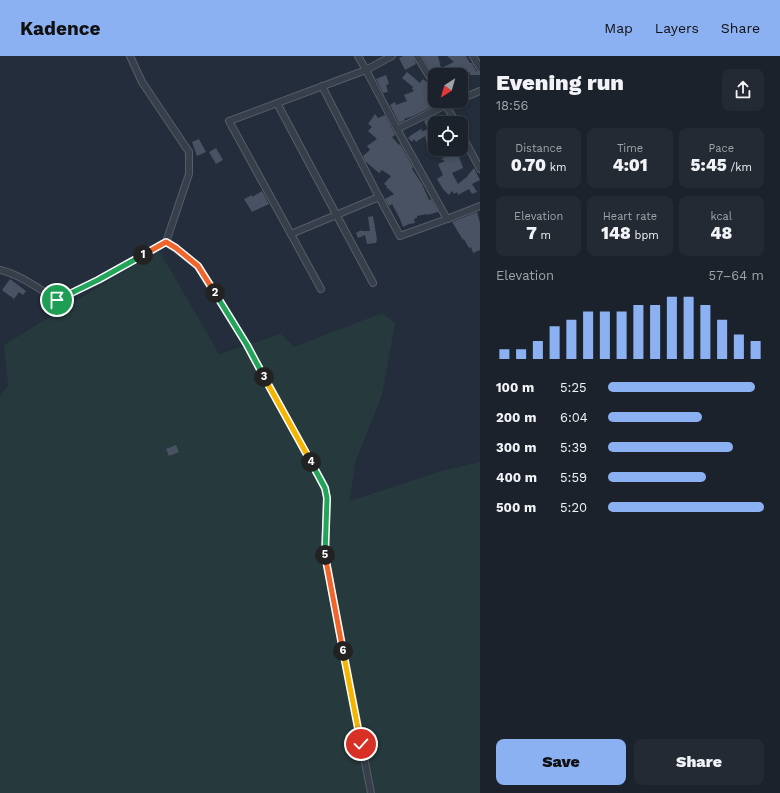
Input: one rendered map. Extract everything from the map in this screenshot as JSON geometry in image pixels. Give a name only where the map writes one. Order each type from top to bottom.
[{"type":"street","points":[[0,270],[25,281],[57,300],[98,280],[166,242],[189,174],[189,152],[142,82],[130,56]]},
{"type":"street","points":[[358,56],[447,219]]},
{"type":"street","points":[[321,289],[229,121],[366,70],[392,56]]},
{"type":"street","points":[[417,56],[428,74]]},
{"type":"street","points":[[473,56],[480,68]]},
{"type":"street","points":[[322,86],[400,236],[480,206]]},
{"type":"street","points":[[468,96],[480,91]]},
{"type":"street","points":[[277,103],[374,283]]},
{"type":"street","points":[[397,129],[436,108]]},
{"type":"street","points":[[468,146],[480,169]]},
{"type":"street","points":[[291,234],[379,197]]},
{"type":"street","points":[[166,242],[198,266],[247,345],[325,488],[327,498],[325,556],[370,793]]},
{"type":"shaded area","points":[[159,250],[219,354],[281,334],[294,347],[382,313],[395,323],[382,395],[355,463],[350,501],[441,471],[480,462],[480,793],[0,793],[0,396],[8,386],[4,345]]},
{"type":"building","points":[[403,56],[413,56],[416,64],[405,70],[399,58]]},
{"type":"building","points":[[422,56],[438,56],[441,68],[429,68]]},
{"type":"building","points":[[447,56],[466,56],[476,71],[480,72],[480,75],[470,75],[468,68],[441,68],[454,62]]},
{"type":"building","points":[[407,72],[420,83],[423,79],[427,82],[428,108],[430,108],[404,119],[405,120],[399,123],[390,105],[395,102],[396,105],[407,101],[404,95],[414,91],[412,89],[413,87],[402,78]]},
{"type":"building","points":[[386,75],[389,84],[386,85],[388,92],[383,93],[376,79]]},
{"type":"building","points":[[375,114],[378,118],[385,115],[395,135],[392,137],[399,145],[400,144],[429,200],[431,199],[438,212],[417,216],[417,218],[414,219],[415,223],[403,227],[392,204],[389,206],[385,199],[394,194],[384,184],[391,176],[382,170],[379,173],[365,161],[363,156],[370,150],[367,146],[377,139],[368,131],[372,127],[368,124]]},
{"type":"building","points":[[428,119],[428,129],[424,121]]},
{"type":"building","points":[[421,129],[421,132],[428,129],[428,149],[425,136],[416,142],[414,139],[412,142],[408,138]]},
{"type":"building","points":[[199,139],[206,152],[197,156],[192,142]]},
{"type":"building","points":[[216,148],[223,160],[216,164],[209,152]]},
{"type":"building","points":[[447,156],[459,156],[463,168],[452,173],[458,184],[468,176],[474,168],[480,180],[472,184],[477,192],[472,194],[469,189],[458,195],[457,192],[454,194],[452,191],[449,195],[437,179],[443,175],[438,164],[445,161],[441,159]]},
{"type":"building","points":[[262,191],[269,204],[252,212],[244,199],[252,195],[252,197]]},
{"type":"building","points":[[477,212],[480,223],[480,250],[473,253],[471,247],[469,248],[452,222]]},
{"type":"building","points":[[373,216],[377,240],[376,243],[367,244],[365,235],[358,238],[356,233],[361,230],[370,231],[368,217]]},
{"type":"building","points":[[10,279],[26,291],[23,295],[19,292],[14,299],[2,290]]},
{"type":"building","points":[[176,445],[179,452],[169,456],[166,449]]},
{"type":"route","points":[[57,300],[98,280],[166,242],[198,266],[247,345],[325,488],[327,498],[325,556],[361,744]]}]
